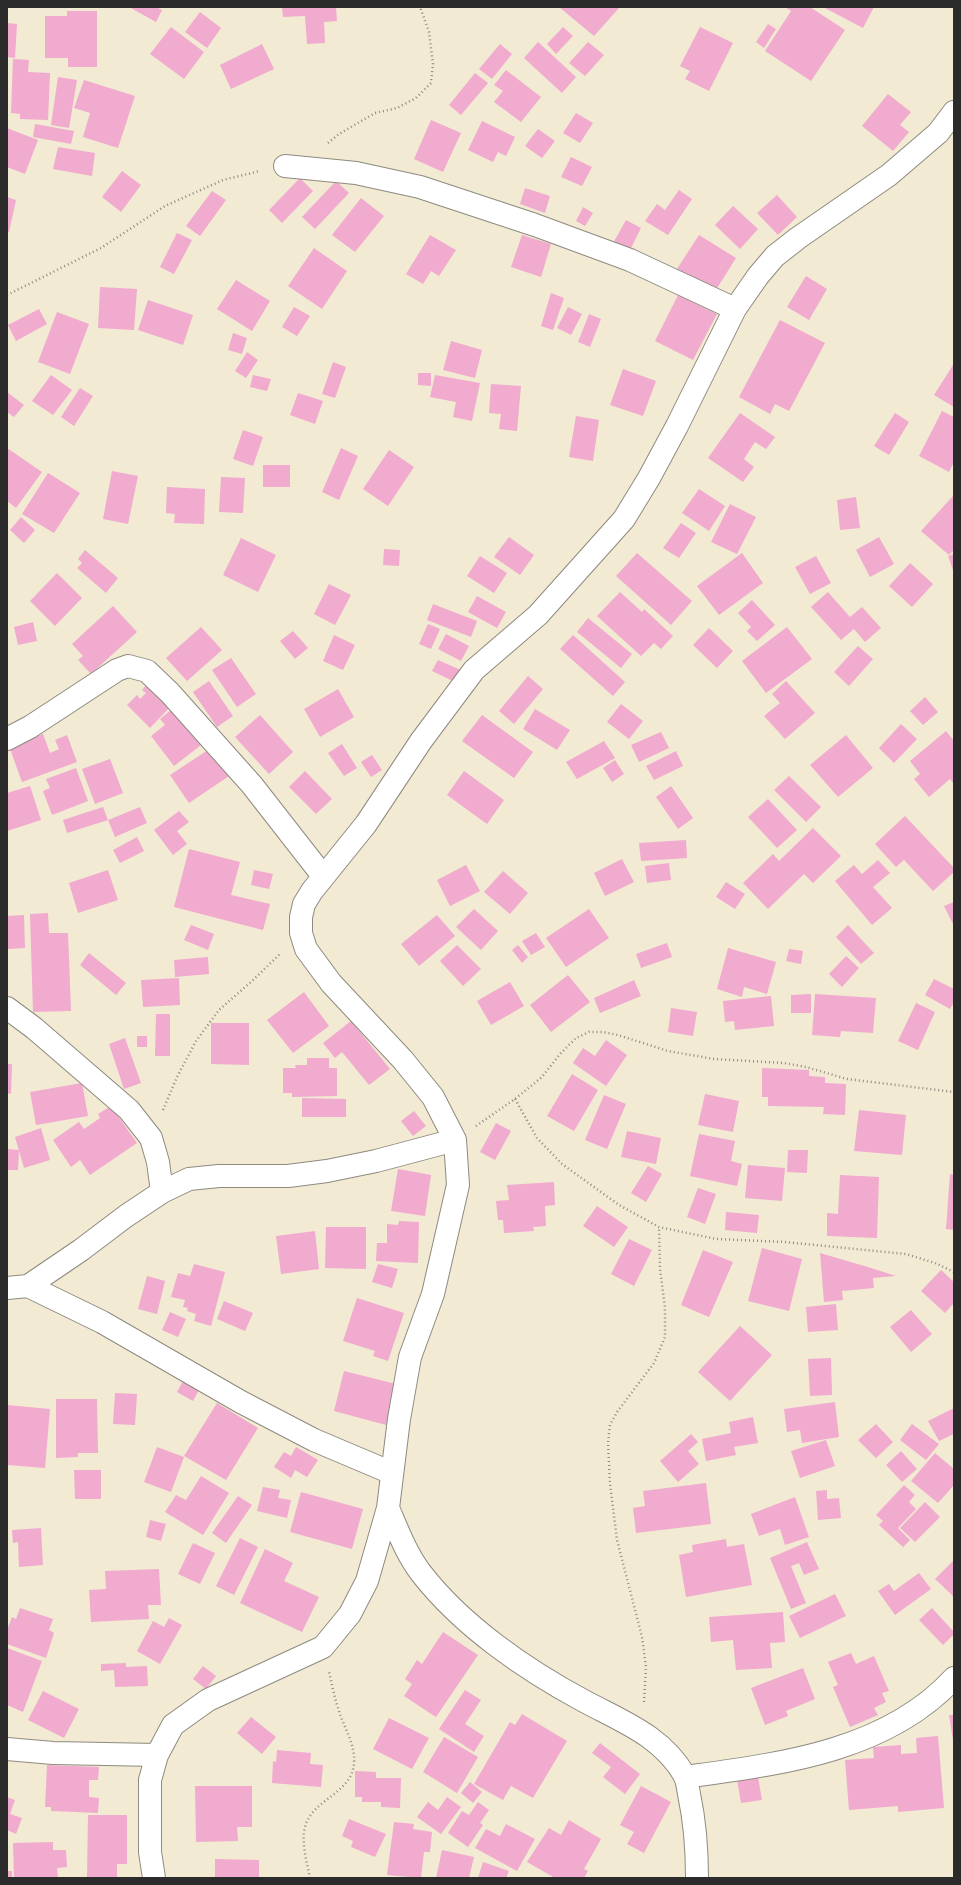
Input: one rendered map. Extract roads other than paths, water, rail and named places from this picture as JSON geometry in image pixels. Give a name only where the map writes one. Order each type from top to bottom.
[{"type":"street","points":[[154,1878],[150,1852],[150,1780],[157,1755],[173,1725],[208,1700],[323,1647],[350,1614],[368,1581],[388,1508],[410,1357],[433,1294],[458,1185],[455,1140],[433,1097],[403,1060],[331,983],[306,949],[301,933],[301,917],[304,904],[323,876],[366,824],[421,741],[474,670],[538,615],[624,519],[650,478],[735,308],[774,256],[889,175],[938,133],[954,112]]},
{"type":"street","points":[[285,166],[356,173],[420,187],[536,225],[630,260],[735,308]]},
{"type":"street","points":[[7,739],[30,727],[117,670],[128,666],[147,672],[185,709],[252,785],[323,876]]},
{"type":"street","points":[[7,1008],[34,1028],[129,1110],[151,1138],[158,1162],[162,1192]]},
{"type":"street","points":[[17,1287],[81,1250],[126,1216],[162,1192],[189,1179],[219,1176],[288,1176],[327,1171],[376,1161],[455,1140]]},
{"type":"street","points":[[17,1287],[102,1322],[241,1402],[314,1440],[392,1473]]},
{"type":"street","points":[[388,1508],[403,1543],[421,1573],[449,1604],[485,1636],[523,1666],[585,1702],[637,1728],[663,1748],[685,1777],[694,1816],[697,1878]]},
{"type":"street","points":[[685,1777],[766,1766],[806,1757],[841,1746],[873,1734],[914,1712],[942,1692],[954,1678]]},
{"type":"street","points":[[7,1749],[54,1753],[157,1755]]}]
